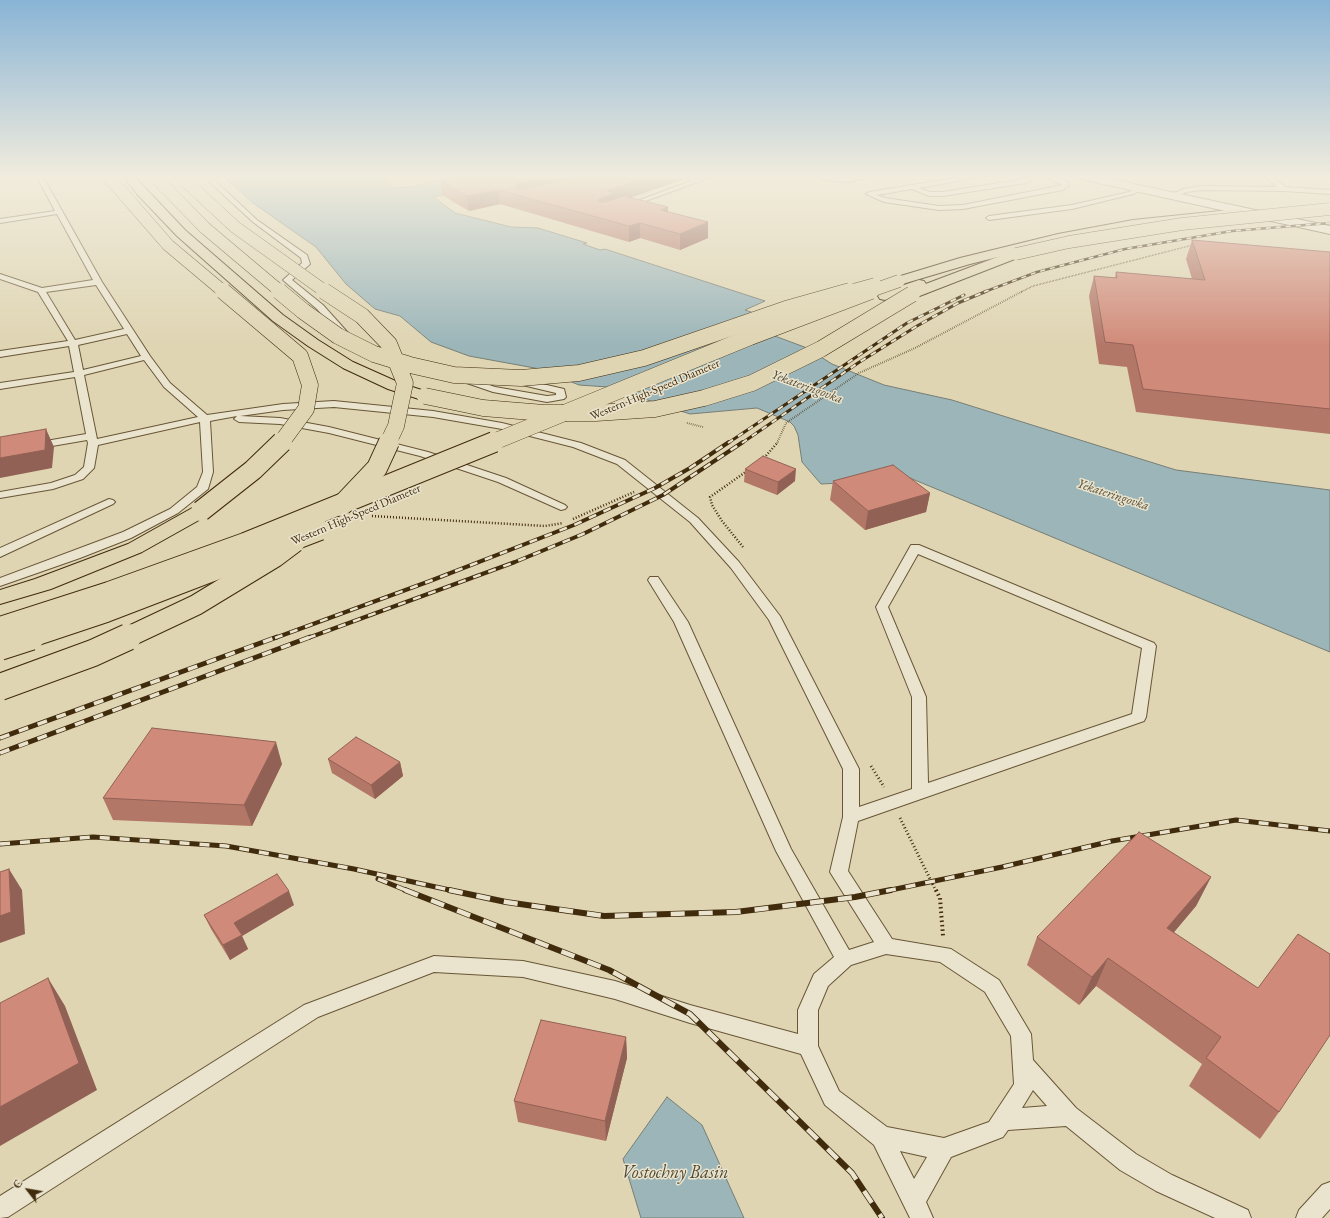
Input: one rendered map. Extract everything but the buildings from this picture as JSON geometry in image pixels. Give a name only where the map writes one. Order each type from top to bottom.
[{"type":"main road","points":[[0,597],[43,584],[136,548],[201,510],[253,470],[286,438],[306,409],[310,385],[300,356],[168,245],[157,232]]},
{"type":"main road","points":[[180,232],[278,318],[314,344],[348,365],[394,386],[425,396],[483,408],[544,413],[596,413],[655,409],[704,398],[752,383],[821,349],[912,294],[1016,254]]},
{"type":"main road","points":[[209,232],[302,311],[338,336],[374,354],[410,365],[454,375],[521,378],[579,373],[644,358],[786,309],[894,278],[965,261]]},
{"type":"main road","points":[[0,687],[93,653],[196,605],[275,557],[336,512],[377,468],[396,426],[404,383],[389,344],[362,316],[306,279],[242,232]]},
{"type":"main road","name":"Western High-Speed Diameter","points":[[0,627],[109,592],[245,543],[811,313],[875,290],[965,261],[1058,238],[1091,232]]},
{"type":"main road","name":"Western High-Speed Diameter","points":[[0,647],[106,612],[250,558],[835,315],[951,273],[1016,254],[1069,242],[1133,232]]},
{"type":"lane","points":[[71,232],[98,282],[146,358],[167,385],[205,418],[280,420],[328,430],[424,454],[502,480],[561,507]]},
{"type":"lane","points":[[270,232],[304,257],[306,264],[291,275],[287,280],[320,307],[345,336],[393,355],[425,366],[493,389],[547,399],[561,397],[561,390],[507,379],[425,366]]},
{"type":"lane","points":[[0,276],[41,290],[98,282]]},
{"type":"lane","points":[[0,495],[53,486],[79,476],[89,468],[92,440],[73,343],[41,290]]},
{"type":"lane","points":[[0,354],[73,343],[128,331]]},
{"type":"lane","points":[[0,386],[79,374],[146,358]]},
{"type":"lane","points":[[0,452],[92,440],[205,418],[283,407],[334,404],[433,414],[502,426],[577,445],[621,462],[694,520],[730,559],[775,619],[851,769],[851,817],[839,872],[886,946]]},
{"type":"lane","points":[[0,582],[76,556],[127,535],[174,511],[202,489],[208,472],[205,418]]},
{"type":"lane","points":[[0,553],[109,502]]},
{"type":"lane","points":[[0,621],[322,512]]},
{"type":"lane","points":[[851,817],[1139,717],[1149,646],[915,548],[882,607],[919,697],[920,792]]},
{"type":"lane","points":[[654,580],[681,622],[784,851],[845,959]]},
{"type":"lane","points":[[882,1137],[944,1149],[996,1130],[1024,1086],[1022,1034],[992,986],[944,955],[886,946],[845,959],[821,980],[808,1010],[808,1046],[832,1098],[882,1137],[918,1210]]},
{"type":"lane","points":[[0,1209],[311,1011],[434,964],[523,969],[615,990],[690,1014],[808,1046]]},
{"type":"lane","points":[[1023,1064],[1069,1115],[1128,1162],[1164,1183],[1240,1218]]},
{"type":"lane","points":[[1003,1120],[1069,1115]]},
{"type":"lane","points":[[918,1210],[944,1149]]},
{"type":"lane","points":[[1308,1218],[1330,1193]]},
{"type":"path","points":[[763,459],[777,443],[786,423],[859,372],[915,348],[1033,286],[1197,244]]},
{"type":"path","points":[[747,551],[722,521],[712,505],[710,498],[751,468]]},
{"type":"path","points":[[572,519],[651,485]]},
{"type":"path","points":[[370,515],[545,526],[565,522]]},
{"type":"path","points":[[867,759],[891,802],[940,898],[944,955]]},
{"type":"water","name":"Yekateringovka","points":[[294,232],[551,232],[587,243],[583,244],[600,250],[605,249],[765,301],[745,310],[760,315],[748,326],[807,348],[832,364],[884,385],[952,400],[1176,470],[1330,490],[1330,652],[893,471],[865,482],[821,484],[802,462],[798,435],[794,426],[790,422],[757,408],[690,414],[608,387],[579,385],[540,369],[469,356],[431,342],[400,316],[375,309],[346,284],[316,247]]},
{"type":"water","name":"Vostochny Basin","points":[[667,1097],[702,1125],[744,1218],[641,1218],[623,1159]]},
{"type":"railway","points":[[984,292],[1037,272],[1125,249],[1227,232]]},
{"type":"railway","points":[[742,443],[858,363],[917,326],[958,303],[987,291]]},
{"type":"railway","points":[[728,443],[907,323],[964,295]]},
{"type":"railway","points":[[275,638],[430,581],[574,525],[655,488],[690,468],[729,442]]},
{"type":"railway","points":[[308,638],[515,562],[583,534],[663,495],[743,442]]},
{"type":"railway","points":[[0,738],[277,637]]},
{"type":"railway","points":[[0,753],[310,637]]},
{"type":"railway","points":[[888,891],[1002,867],[1112,841],[1236,820],[1330,831]]},
{"type":"railway","points":[[0,844],[93,837],[226,846],[354,869],[454,891]]},
{"type":"railway","points":[[378,879],[408,891]]},
{"type":"railway","points":[[405,890],[609,970],[690,1014],[852,1173],[882,1218]]},
{"type":"railway","points":[[449,890],[506,902],[604,916],[736,912],[855,897],[888,891]]}]
